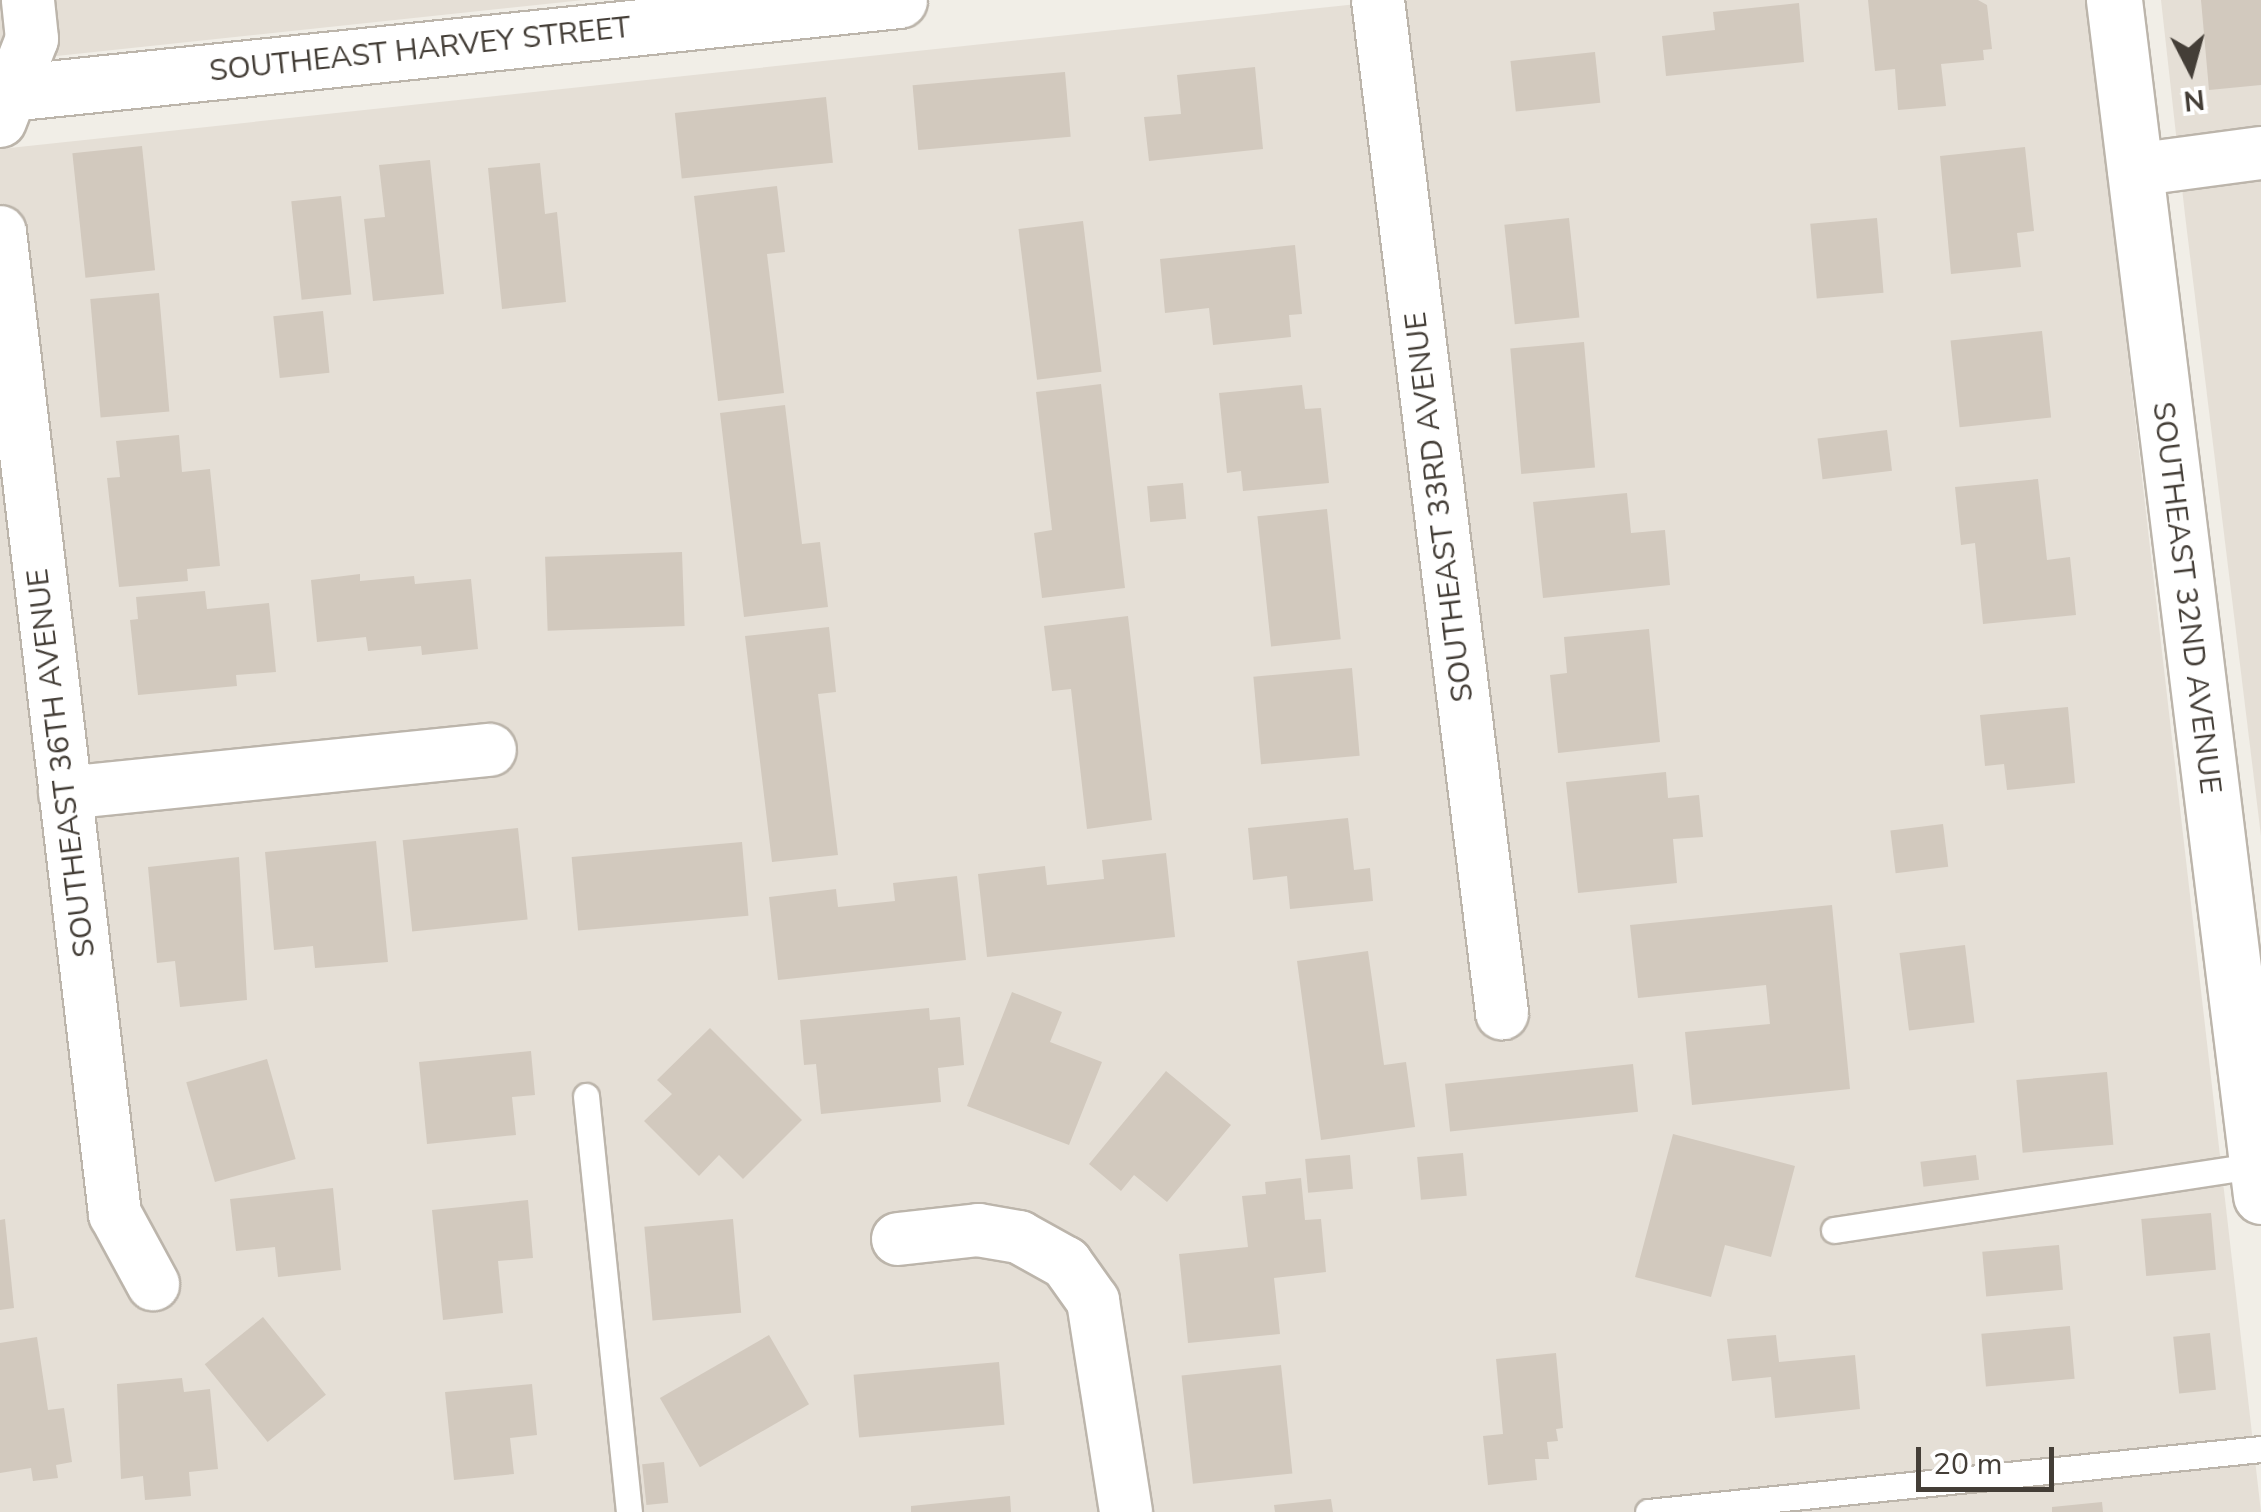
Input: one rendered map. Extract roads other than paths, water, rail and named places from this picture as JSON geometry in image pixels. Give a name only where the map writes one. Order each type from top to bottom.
[{"type":"street","points":[[4,103],[32,39],[28,0]]},
{"type":"street","name":"SOUTHEAST HARVEY STREET","points":[[4,103],[899,0]]},
{"type":"street","name":"SOUTHEAST 33RD AVENUE","points":[[1378,0],[1502,1013]]},
{"type":"street","name":"SOUTHEAST 32ND AVENUE","points":[[2114,0],[2259,1180]]},
{"type":"street","points":[[2134,170],[2261,153]]},
{"type":"street","name":"SOUTHEAST 36TH AVENUE","points":[[0,232],[115,1214],[153,1284]]},
{"type":"street","points":[[65,793],[490,750]]},
{"type":"street","points":[[898,1239],[978,1230],[1019,1236],[1066,1263],[1092,1301],[1126,1512]]},
{"type":"lane","points":[[586,1096],[629,1512]]},
{"type":"lane","points":[[1834,1230],[2259,1180]]},
{"type":"lane","points":[[1648,1512],[2261,1449]]}]
